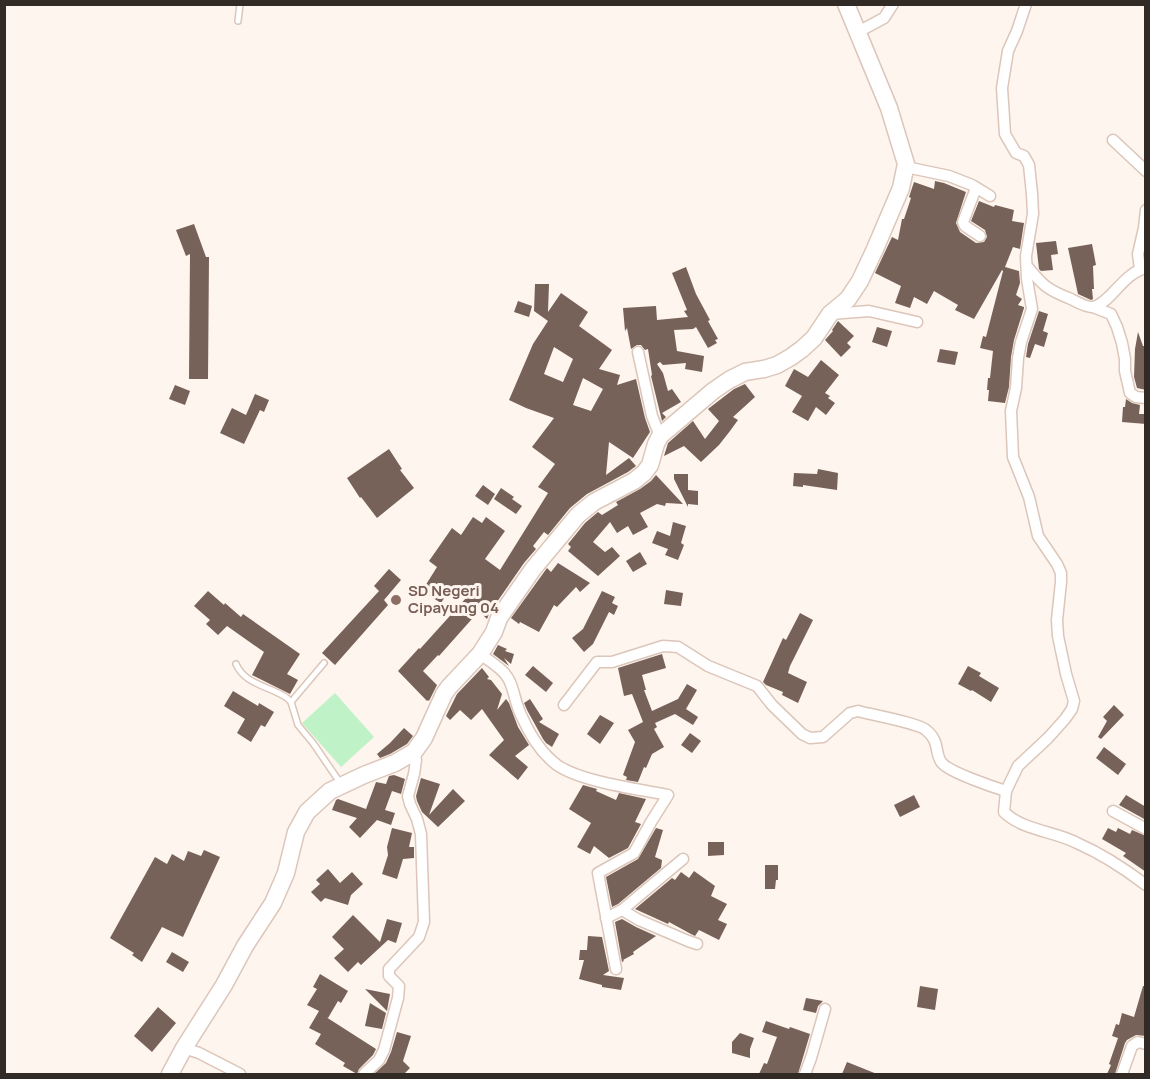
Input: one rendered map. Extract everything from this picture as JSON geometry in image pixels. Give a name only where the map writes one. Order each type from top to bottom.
[{"type":"street","points":[[170,1074],[273,903],[286,873],[296,832],[312,806],[342,785],[395,763],[414,752],[424,738],[444,694],[480,654],[512,598],[573,520],[594,502],[634,481],[644,472],[650,465],[660,436],[713,391],[746,372],[777,365],[791,357],[814,338],[830,314],[848,300],[875,249],[901,188],[906,166],[889,108],[846,4]]},
{"type":"street","points":[[858,32],[884,18],[893,4]]},
{"type":"street","points":[[1026,4],[1008,51],[1002,88],[1005,134],[1016,153],[1024,156],[1029,165],[1033,214],[1026,256],[1032,309],[1018,358],[1016,388],[1011,411],[1013,457],[1029,497],[1038,536],[1061,573],[1058,636],[1074,701],[1065,719],[1018,766],[1006,791],[1004,812],[1032,828],[1076,842],[1114,862],[1146,885]]},
{"type":"street","points":[[1113,140],[1146,171]]},
{"type":"street","points":[[906,166],[949,176],[990,196]]},
{"type":"street","points":[[976,188],[963,222],[965,226],[980,236]]},
{"type":"street","points":[[1093,307],[1102,303],[1124,280],[1143,268],[1138,254],[1146,210]]},
{"type":"street","points":[[1027,266],[1038,281],[1051,291],[1111,314],[1122,343],[1130,393],[1136,397],[1146,398]]},
{"type":"street","points":[[830,314],[869,311],[917,322]]},
{"type":"street","points":[[638,352],[652,416],[660,436]]},
{"type":"street","points":[[564,705],[597,662],[612,662],[663,646],[678,647],[708,666],[757,686],[772,705],[802,734],[814,738],[823,737],[858,711],[924,728],[937,742],[940,760],[943,764],[965,776],[1006,791]]},
{"type":"street","points":[[480,654],[506,675],[520,715],[534,741],[557,765],[577,775],[668,795],[634,853],[598,873],[616,969]]},
{"type":"street","points":[[364,1074],[379,1060],[384,1050],[398,998],[399,986],[389,976],[389,969],[419,937],[424,922],[421,834],[408,796],[416,760],[414,752]]},
{"type":"street","points":[[1113,811],[1146,829]]},
{"type":"street","points":[[606,918],[622,909],[683,859]]},
{"type":"street","points":[[622,909],[639,920],[698,944]]},
{"type":"street","points":[[805,1074],[825,1009]]},
{"type":"street","points":[[1122,1074],[1132,1046],[1138,1042],[1146,1044]]},
{"type":"street","points":[[184,1048],[240,1074]]},
{"type":"lane","points":[[238,21],[240,4]]},
{"type":"lane","points":[[291,702],[324,663]]},
{"type":"lane","points":[[236,664],[239,671],[246,677],[283,695],[291,702],[298,725],[342,785]]},
{"type":"green space","points":[[335,693],[374,737],[341,767],[302,723]]},
{"type":"building","points":[[935,181],[966,192],[956,223],[960,232],[976,243],[984,242],[987,237],[985,230],[971,221],[979,201],[994,207],[995,205],[1014,210],[1012,221],[1024,223],[1020,249],[1013,247],[1005,267],[1019,271],[1020,283],[1016,295],[1022,299],[1018,305],[1024,308],[1014,340],[1005,403],[988,401],[988,378],[990,378],[993,351],[980,348],[983,336],[986,337],[1002,270],[974,319],[955,310],[958,305],[934,291],[927,304],[914,297],[910,308],[895,303],[901,286],[875,273],[892,237],[898,240],[914,182],[934,189]]},
{"type":"building","points":[[194,224],[206,257],[209,257],[208,379],[189,379],[190,254],[186,256],[176,230]]},
{"type":"building","points":[[1056,241],[1058,254],[1051,255],[1053,270],[1041,271],[1036,243]]},
{"type":"building","points":[[1092,244],[1096,265],[1093,266],[1094,289],[1092,289],[1093,299],[1091,300],[1078,294],[1068,248]]},
{"type":"building","points":[[686,267],[696,294],[710,320],[708,321],[718,339],[715,340],[717,343],[708,348],[696,327],[674,330],[677,351],[704,356],[702,372],[685,369],[686,363],[663,365],[660,362],[657,364],[663,373],[668,391],[672,389],[681,402],[662,413],[666,417],[662,421],[651,376],[648,349],[645,350],[641,345],[637,345],[631,349],[627,328],[625,331],[623,308],[656,306],[657,320],[688,317],[672,273]]},
{"type":"building","points":[[535,284],[549,284],[548,312],[561,293],[588,312],[579,326],[612,350],[599,369],[620,375],[617,385],[636,379],[650,432],[633,458],[609,442],[606,475],[629,458],[636,466],[587,494],[570,508],[548,535],[544,532],[533,546],[536,549],[524,563],[487,619],[479,611],[423,671],[437,685],[427,701],[398,671],[466,598],[452,586],[441,603],[422,591],[437,567],[429,561],[452,528],[461,535],[473,517],[482,523],[486,517],[505,531],[485,559],[500,570],[548,493],[538,487],[555,464],[532,447],[554,418],[509,400],[533,344],[548,321],[534,311]],"holes":[[[554,347],[573,359],[563,382],[544,374]],[[583,378],[603,389],[591,411],[573,405]]]},
{"type":"building","points":[[518,301],[532,306],[529,317],[514,312]]},
{"type":"building","points":[[1039,311],[1048,314],[1043,331],[1048,333],[1044,347],[1035,344],[1030,358],[1026,357],[1028,344]]},
{"type":"building","points":[[838,321],[854,336],[847,343],[851,347],[841,357],[825,340]]},
{"type":"building","points":[[877,327],[892,331],[887,347],[872,342]]},
{"type":"building","points":[[1138,332],[1143,346],[1146,346],[1146,390],[1137,388],[1134,377]]},
{"type":"building","points":[[940,349],[958,352],[955,365],[937,362]]},
{"type":"building","points":[[821,360],[839,375],[825,393],[835,403],[826,415],[816,407],[808,421],[792,412],[802,396],[785,386],[794,369],[808,377]]},
{"type":"building","points":[[745,384],[755,397],[733,417],[738,420],[719,445],[701,462],[684,446],[664,456],[668,443],[693,421],[705,439],[719,421],[708,409],[734,389]]},
{"type":"building","points":[[175,385],[190,391],[185,405],[169,399]]},
{"type":"building","points":[[255,394],[269,400],[264,412],[260,410],[244,444],[220,433],[232,408],[246,415]]},
{"type":"building","points":[[1126,399],[1140,405],[1139,414],[1146,414],[1146,424],[1122,422]]},
{"type":"building","points":[[389,449],[402,469],[400,470],[414,488],[377,518],[347,478]]},
{"type":"building","points":[[818,469],[838,473],[837,490],[803,485],[803,487],[793,486],[794,473],[817,474]]},
{"type":"building","points":[[674,474],[688,474],[688,490],[698,491],[698,505],[688,504],[688,507],[674,479]]},
{"type":"building","points":[[656,475],[683,504],[666,503],[665,506],[657,504],[640,513],[648,527],[633,535],[628,526],[617,533],[610,522],[593,542],[605,552],[612,547],[620,556],[598,576],[568,551],[571,547],[568,544],[585,523],[598,512],[602,515],[618,505],[616,502],[640,489]]},
{"type":"building","points":[[483,485],[495,494],[488,505],[475,496]]},
{"type":"building","points":[[501,488],[522,506],[516,514],[494,499]]},
{"type":"building","points":[[673,522],[686,526],[681,543],[684,545],[678,560],[665,555],[668,549],[652,543],[657,531],[670,536]]},
{"type":"building","points":[[640,552],[647,564],[633,572],[626,561]]},
{"type":"building","points":[[558,563],[590,583],[580,592],[576,587],[557,607],[554,605],[539,632],[520,622],[519,624],[511,618],[547,568],[551,572]]},
{"type":"building","points":[[389,569],[401,580],[384,600],[388,605],[335,665],[322,653],[379,591],[374,586]]},
{"type":"building","points":[[666,590],[683,593],[681,606],[664,604]]},
{"type":"building","points":[[208,591],[241,617],[243,614],[300,654],[287,674],[298,680],[290,694],[252,675],[264,652],[227,626],[218,635],[206,624],[210,620],[194,606]]},
{"type":"building","points":[[602,591],[615,597],[612,603],[618,606],[614,615],[609,612],[593,644],[584,652],[572,638],[583,629]]},
{"type":"building","points":[[800,613],[813,620],[788,673],[807,682],[798,703],[763,682],[783,638],[786,640]]},
{"type":"building","points":[[498,645],[514,654],[511,664],[504,658],[509,666],[493,654]]},
{"type":"building","points":[[662,654],[666,668],[642,675],[646,690],[644,690],[652,711],[678,699],[687,684],[697,690],[686,709],[698,717],[693,725],[675,714],[655,723],[657,727],[654,729],[664,747],[652,754],[638,782],[626,780],[627,777],[623,775],[635,742],[628,730],[643,722],[632,694],[624,696],[618,668]]},
{"type":"building","points":[[533,666],[553,683],[546,692],[525,675]]},
{"type":"building","points":[[968,666],[981,673],[979,676],[999,688],[991,702],[958,684]]},
{"type":"building","points":[[482,668],[489,677],[487,679],[491,680],[502,694],[497,710],[506,699],[529,745],[515,756],[528,767],[518,780],[489,755],[504,740],[482,709],[471,720],[460,710],[450,720],[446,716],[457,694]]},
{"type":"building","points":[[233,691],[258,706],[259,703],[274,712],[265,727],[261,725],[251,742],[237,733],[245,719],[224,706]]},
{"type":"building","points":[[530,699],[543,719],[539,722],[559,734],[552,747],[543,739],[527,710],[524,703]]},
{"type":"building","points":[[1114,705],[1124,715],[1101,739],[1098,737],[1107,721],[1103,717]]},
{"type":"building","points":[[600,715],[614,723],[600,744],[587,734]]},
{"type":"building","points":[[404,728],[413,736],[407,744],[380,758],[377,754]]},
{"type":"building","points":[[690,733],[701,741],[692,753],[681,745]]},
{"type":"building","points":[[1104,747],[1126,764],[1118,775],[1096,758]]},
{"type":"building","points":[[394,775],[405,779],[401,794],[392,791],[385,810],[395,813],[391,825],[377,820],[360,838],[349,827],[357,818],[332,810],[336,800],[366,809],[376,782],[386,784],[389,776]]},
{"type":"building","points":[[421,778],[440,784],[429,815],[453,789],[465,801],[438,827],[422,812],[417,801],[416,796]]},
{"type":"building","points":[[583,785],[597,789],[596,791],[616,800],[619,793],[646,799],[635,822],[641,824],[628,848],[609,858],[594,846],[590,854],[577,847],[591,823],[569,809]]},
{"type":"building","points":[[914,795],[920,807],[900,817],[894,805]]},
{"type":"building","points":[[1126,795],[1146,807],[1146,820],[1119,805]]},
{"type":"building","points":[[392,828],[412,833],[409,847],[414,847],[414,858],[403,859],[397,879],[382,874],[388,855],[387,847]]},
{"type":"building","points":[[656,828],[663,830],[655,857],[662,860],[661,868],[612,907],[606,877],[638,859]]},
{"type":"building","points":[[1108,828],[1116,832],[1118,828],[1130,834],[1132,830],[1146,836],[1146,872],[1123,856],[1126,853],[1102,839]]},
{"type":"building","points":[[708,842],[724,842],[724,855],[708,856]]},
{"type":"building","points":[[204,850],[220,857],[183,937],[162,927],[142,962],[132,955],[134,953],[110,938],[155,857],[167,864],[172,854],[184,861],[188,851],[201,856]]},
{"type":"building","points":[[765,865],[778,865],[778,880],[776,880],[775,889],[765,889]]},
{"type":"building","points":[[328,869],[340,883],[352,872],[363,884],[351,895],[348,905],[325,898],[321,902],[311,892],[320,884],[316,880]]},
{"type":"building","points":[[694,871],[715,886],[711,896],[727,904],[718,920],[727,924],[719,940],[699,930],[695,936],[669,922],[668,924],[635,909],[672,878],[675,880],[681,872],[689,878]]},
{"type":"building","points":[[353,915],[380,942],[387,919],[402,923],[396,943],[388,940],[361,965],[358,962],[348,972],[334,958],[344,949],[332,937]]},
{"type":"building","points":[[622,919],[656,936],[622,962],[615,922]]},
{"type":"building","points":[[588,936],[602,937],[609,971],[603,975],[624,978],[621,990],[602,987],[602,985],[579,979],[584,960],[579,960],[580,950],[587,950]]},
{"type":"building","points":[[172,952],[189,962],[183,972],[166,962]]},
{"type":"building","points":[[320,974],[348,991],[341,1003],[338,1001],[328,1018],[326,1017],[376,1049],[357,1074],[343,1066],[345,1063],[315,1044],[321,1034],[309,1028],[319,1011],[307,1005],[317,989],[313,987]]},
{"type":"building","points":[[920,986],[938,989],[935,1010],[917,1007]]},
{"type":"building","points":[[1143,986],[1146,986],[1146,1036],[1136,1035],[1127,1040],[1115,1074],[1107,1074],[1118,1038],[1112,1036],[1116,1024],[1119,1025],[1122,1013],[1134,1017]]},
{"type":"building","points":[[365,989],[390,994],[387,1011]]},
{"type":"building","points":[[806,998],[823,1001],[816,1013],[803,1010]]},
{"type":"building","points":[[370,1003],[386,1013],[382,1029],[365,1026]]},
{"type":"building","points":[[158,1007],[176,1023],[152,1052],[134,1036]]},
{"type":"building","points":[[766,1021],[810,1034],[798,1074],[759,1074],[764,1063],[767,1064],[777,1037],[762,1032]]},
{"type":"building","points":[[397,1032],[411,1036],[403,1061],[410,1068],[404,1074],[374,1074],[386,1063]]},
{"type":"building","points":[[740,1033],[754,1038],[750,1058],[732,1053],[732,1042]]},
{"type":"building","points":[[847,1062],[877,1074],[842,1074]]},
{"type":"place","name":"SD Negeri Cipayung 04","points":[[396,600]]}]
